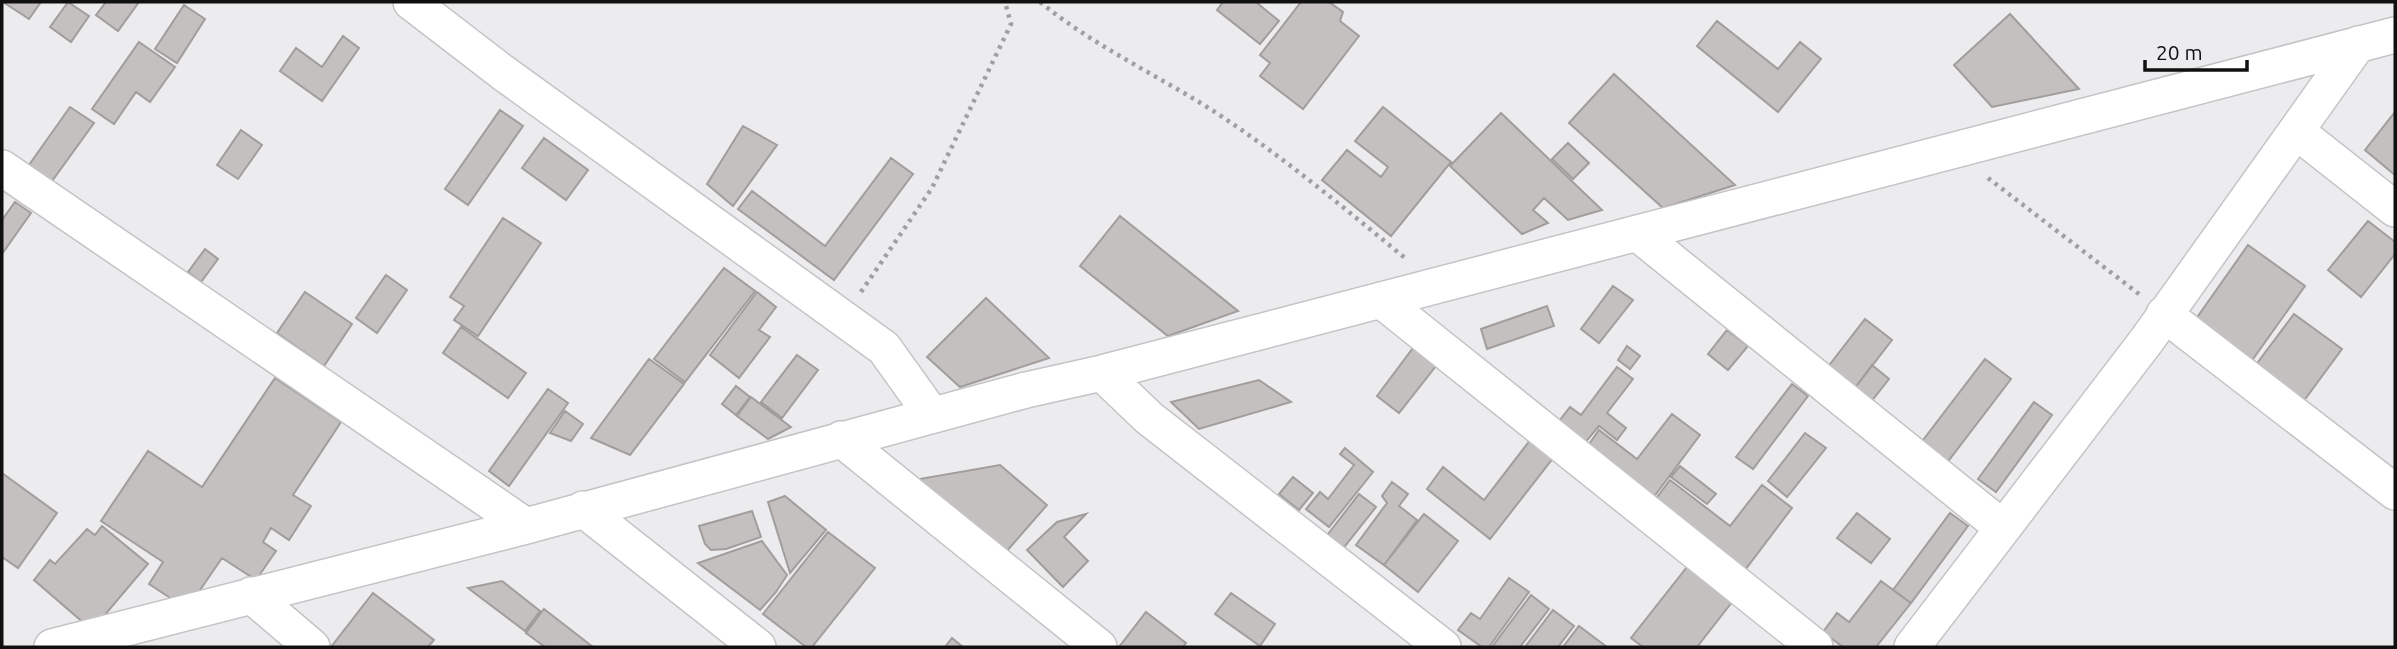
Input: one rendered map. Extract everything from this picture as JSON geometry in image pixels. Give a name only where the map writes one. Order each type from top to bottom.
[{"type":"street","points":[[411,2],[502,72],[884,348],[932,415]]},
{"type":"street","points":[[52,647],[526,526],[932,415],[2395,35]]},
{"type":"street","points":[[1912,647],[2164,314],[2358,44]]},
{"type":"street","points":[[2296,131],[2395,209]]},
{"type":"street","points":[[2,168],[526,526]]},
{"type":"street","points":[[1637,233],[2003,528]]},
{"type":"street","points":[[1381,300],[1815,647]]},
{"type":"street","points":[[2164,314],[2395,492]]},
{"type":"street","points":[[1102,373],[1149,418],[1443,647]]},
{"type":"street","points":[[841,439],[1100,647]]},
{"type":"street","points":[[583,509],[758,647]]},
{"type":"street","points":[[251,595],[312,647]]},
{"type":"path","points":[[843,318],[932,188],[1011,24],[1005,2]]},
{"type":"path","points":[[1040,2],[1068,24],[1215,112],[1312,180],[1437,285]]},
{"type":"path","points":[[1952,151],[2164,314]]},
{"type":"building","points":[[3,2],[41,2],[29,19]]},
{"type":"building","points":[[68,2],[89,16],[71,42],[50,27]]},
{"type":"building","points":[[106,2],[139,2],[118,31],[96,15]]},
{"type":"building","points":[[1223,2],[1256,2],[1279,21],[1260,44],[1217,10]]},
{"type":"building","points":[[1301,2],[1329,2],[1343,12],[1340,21],[1359,36],[1303,109],[1260,76],[1270,63],[1260,55]]},
{"type":"building","points":[[184,5],[205,19],[177,63],[155,49]]},
{"type":"building","points":[[2010,14],[2079,89],[1992,107],[1954,65]]},
{"type":"building","points":[[1717,21],[1778,69],[1800,42],[1821,59],[1778,112],[1697,46]]},
{"type":"building","points":[[343,36],[359,48],[322,101],[280,71],[296,48],[322,67]]},
{"type":"building","points":[[139,42],[175,67],[150,102],[136,92],[114,124],[92,109]]},
{"type":"building","points":[[1614,74],[1735,185],[1663,208],[1569,123]]},
{"type":"building","points":[[70,107],[94,123],[52,181],[29,165]]},
{"type":"building","points":[[1383,107],[1451,162],[1391,236],[1322,180],[1347,150],[1381,177],[1388,167],[1355,141]]},
{"type":"building","points":[[500,110],[523,126],[468,205],[445,189]]},
{"type":"building","points":[[2395,112],[2395,175],[2365,150]]},
{"type":"building","points":[[1501,113],[1602,210],[1568,220],[1544,198],[1533,210],[1548,223],[1522,234],[1450,166]]},
{"type":"building","points":[[743,126],[777,145],[733,206],[707,184]]},
{"type":"building","points":[[241,130],[262,145],[238,179],[217,165]]},
{"type":"building","points":[[544,138],[588,170],[566,200],[522,168]]},
{"type":"building","points":[[1568,143],[1589,163],[1573,179],[1552,159]]},
{"type":"building","points":[[891,158],[913,174],[834,280],[738,209],[752,191],[825,246]]},
{"type":"building","points":[[15,202],[31,213],[2,254],[2,220]]},
{"type":"building","points":[[1120,216],[1238,311],[1168,336],[1080,266]]},
{"type":"building","points":[[503,218],[541,243],[478,336],[454,320],[464,306],[450,297]]},
{"type":"building","points":[[2368,221],[2395,242],[2395,254],[2361,297],[2328,270]]},
{"type":"building","points":[[2248,245],[2305,286],[2248,366],[2191,326]]},
{"type":"building","points":[[205,249],[218,259],[201,282],[188,272]]},
{"type":"building","points":[[724,268],[755,291],[685,382],[654,359]]},
{"type":"building","points":[[386,275],[407,290],[377,333],[356,318]]},
{"type":"building","points":[[1613,286],[1633,300],[1599,343],[1581,329]]},
{"type":"building","points":[[305,292],[352,324],[324,366],[277,333]]},
{"type":"building","points":[[757,292],[776,307],[759,330],[770,337],[739,378],[710,355]]},
{"type":"building","points":[[986,298],[1049,358],[960,387],[927,357]]},
{"type":"building","points":[[1547,306],[1554,326],[1487,349],[1481,329]]},
{"type":"building","points":[[2294,314],[2342,349],[2300,406],[2252,370]]},
{"type":"building","points":[[1865,319],[1892,340],[1851,393],[1824,372]]},
{"type":"building","points":[[461,327],[526,373],[508,398],[443,353]]},
{"type":"building","points":[[1727,330],[1748,346],[1728,370],[1708,354]]},
{"type":"building","points":[[1627,346],[1640,356],[1630,369],[1618,360]]},
{"type":"building","points":[[1413,348],[1436,366],[1399,413],[1377,396]]},
{"type":"building","points":[[797,355],[818,370],[782,418],[761,402]]},
{"type":"building","points":[[649,359],[684,384],[630,455],[591,438]]},
{"type":"building","points":[[1985,359],[2011,379],[1946,464],[1920,444]]},
{"type":"building","points":[[1872,365],[1889,379],[1867,407],[1851,393]]},
{"type":"building","points":[[1617,367],[1633,379],[1607,413],[1626,428],[1617,440],[1599,426],[1584,444],[1557,424],[1570,407],[1581,415]]},
{"type":"building","points":[[275,378],[341,422],[293,495],[311,506],[289,540],[271,528],[263,542],[276,551],[256,580],[222,558],[187,609],[149,584],[163,562],[101,521],[148,451],[202,487]]},
{"type":"building","points":[[1259,380],[1291,402],[1199,429],[1171,402]]},
{"type":"building","points":[[1792,384],[1808,396],[1753,469],[1736,457]]},
{"type":"building","points":[[736,386],[750,397],[736,415],[722,404]]},
{"type":"building","points":[[548,389],[568,403],[509,486],[489,471]]},
{"type":"building","points":[[751,397],[791,427],[768,439],[737,416]]},
{"type":"building","points":[[2034,402],[2052,415],[1996,492],[1978,479]]},
{"type":"building","points":[[565,411],[583,424],[571,441],[550,433]]},
{"type":"building","points":[[1672,414],[1700,435],[1653,498],[1587,447],[1599,430],[1637,459]]},
{"type":"building","points":[[1805,433],[1826,448],[1787,497],[1768,481]]},
{"type":"building","points":[[1531,439],[1554,457],[1490,539],[1427,489],[1443,467],[1484,500]]},
{"type":"building","points":[[1345,448],[1373,472],[1329,527],[1306,509],[1320,492],[1328,499],[1354,465],[1340,454]]},
{"type":"building","points":[[1000,465],[1047,505],[999,560],[908,481]]},
{"type":"building","points":[[1680,466],[1716,494],[1707,504],[1671,477]]},
{"type":"building","points":[[2,473],[57,513],[18,568],[2,557]]},
{"type":"building","points":[[1293,477],[1313,493],[1299,510],[1279,494]]},
{"type":"building","points":[[1670,480],[1730,526],[1762,485],[1792,508],[1745,570],[1655,500]]},
{"type":"building","points":[[1392,482],[1408,494],[1399,506],[1417,520],[1384,565],[1356,545],[1387,503],[1382,496]]},
{"type":"building","points":[[1359,494],[1376,507],[1341,551],[1325,538]]},
{"type":"building","points":[[785,496],[826,530],[790,573],[768,502]]},
{"type":"building","points":[[752,511],[761,537],[726,549],[711,550],[705,544],[699,526]]},
{"type":"building","points":[[1857,513],[1890,539],[1871,563],[1837,538]]},
{"type":"building","points":[[1950,513],[1968,526],[1911,603],[1893,590]]},
{"type":"building","points":[[1086,514],[1064,537],[1088,561],[1063,587],[1027,550],[1057,522]]},
{"type":"building","points":[[1424,514],[1458,541],[1418,592],[1384,565]]},
{"type":"building","points":[[102,526],[148,564],[92,630],[34,580],[50,560],[55,564],[87,529],[95,535]]},
{"type":"building","points":[[828,532],[875,568],[812,647],[806,647],[763,614]]},
{"type":"building","points":[[762,541],[787,575],[760,610],[698,563]]},
{"type":"building","points":[[1691,562],[1736,597],[1697,647],[1643,647],[1631,638]]},
{"type":"building","points":[[1509,578],[1529,592],[1489,647],[1482,647],[1458,630],[1471,613],[1480,619]]},
{"type":"building","points":[[502,581],[540,611],[525,631],[468,588]]},
{"type":"building","points":[[1881,581],[1911,603],[1876,647],[1843,647],[1823,632],[1837,613],[1849,622]]},
{"type":"building","points":[[373,593],[434,640],[428,647],[331,647]]},
{"type":"building","points":[[1231,593],[1275,624],[1260,646],[1215,614]]},
{"type":"building","points":[[1531,595],[1549,609],[1520,647],[1492,647]]},
{"type":"building","points":[[544,609],[593,647],[545,647],[526,633]]},
{"type":"building","points":[[1553,610],[1574,626],[1558,647],[1525,647]]},
{"type":"building","points":[[1146,612],[1186,643],[1183,647],[1119,647]]},
{"type":"building","points":[[1579,626],[1607,647],[1563,647]]},
{"type":"building","points":[[952,638],[963,647],[945,647]]}]
